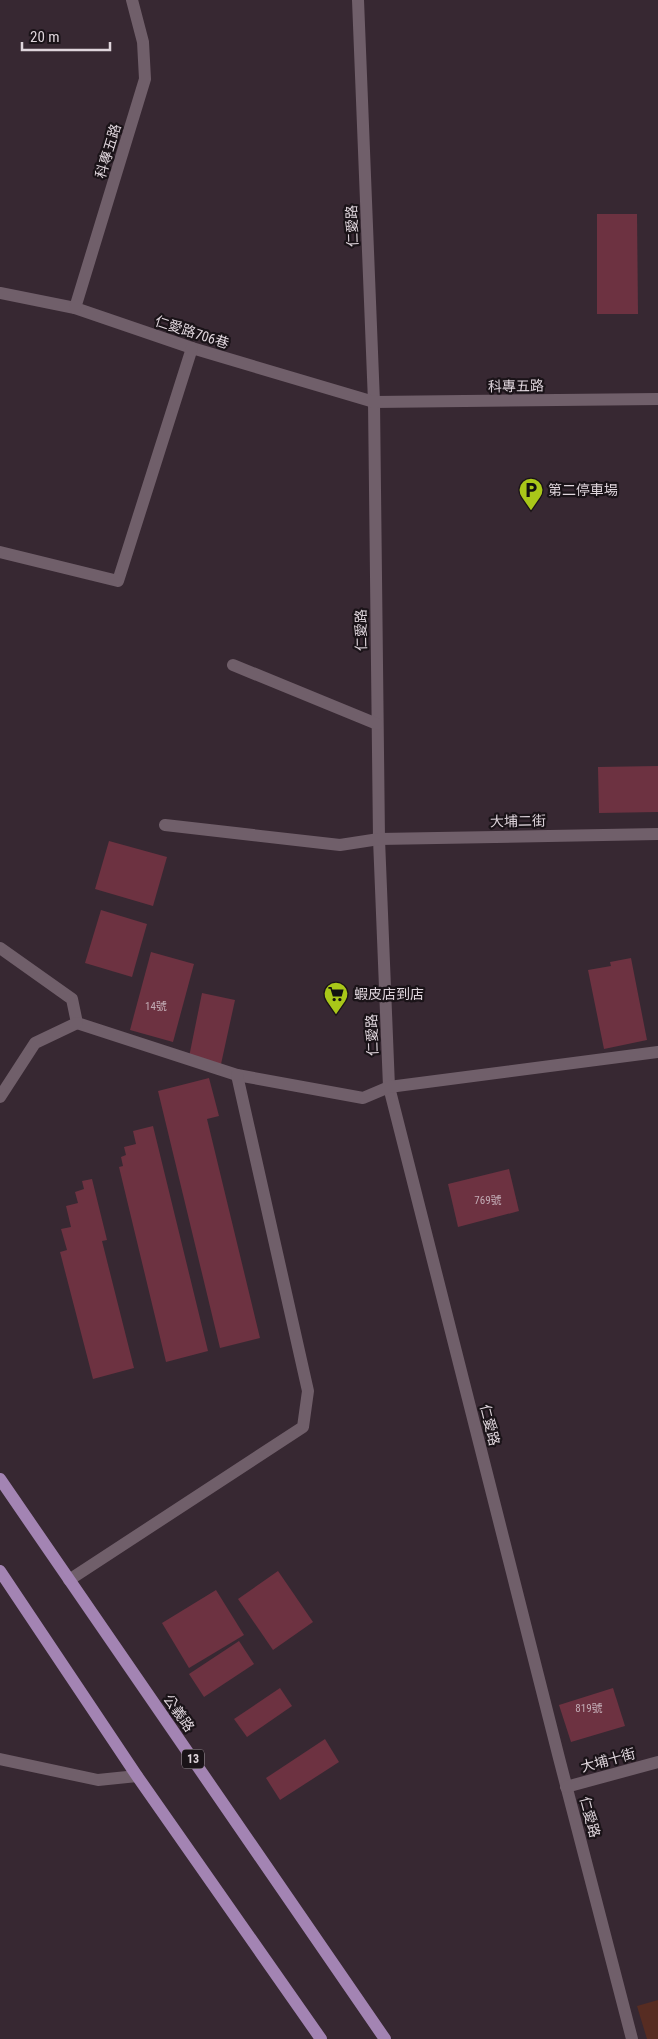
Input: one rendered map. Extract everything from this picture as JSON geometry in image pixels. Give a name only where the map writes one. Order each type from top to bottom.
[{"type":"main road","name":"公義路","points":[[0,1479],[385,2039]]},
{"type":"main road","points":[[0,1571],[137,1776],[321,2039]]},
{"type":"street","name":"科專五路","points":[[75,308],[145,79],[143,42],[132,0]]},
{"type":"street","name":"仁愛路","points":[[358,0],[374,402],[379,838],[389,1087],[566,1787],[632,2039]]},
{"type":"street","name":"仁愛路706巷","points":[[0,293],[75,308],[192,348],[374,402]]},
{"type":"street","points":[[0,552],[118,581],[192,348]]},
{"type":"street","name":"科專五路","points":[[374,402],[658,399]]},
{"type":"street","points":[[233,665],[378,724]]},
{"type":"street","name":"大埔二街","points":[[165,824],[340,845],[379,838],[658,834]]},
{"type":"street","points":[[0,948],[72,999],[77,1023]]},
{"type":"street","points":[[0,1097],[35,1043],[77,1023],[237,1075],[363,1098],[389,1087],[658,1052]]},
{"type":"street","points":[[69,1580],[304,1427],[308,1391],[237,1075]]},
{"type":"street","points":[[0,1759],[98,1780],[137,1776]]},
{"type":"street","name":"大埔十街","points":[[566,1787],[658,1762]]},
{"type":"shaded area","points":[[658,2000],[658,2039],[647,2039],[637,2006]]},
{"type":"building","points":[[597,214],[637,214],[638,314],[597,314]]},
{"type":"building","points":[[658,766],[658,812],[599,813],[598,767]]},
{"type":"building","points":[[109,841],[167,857],[153,906],[95,889]]},
{"type":"building","points":[[101,910],[147,924],[132,977],[85,963]]},
{"type":"building","points":[[151,952],[194,964],[173,1042],[130,1030]]},
{"type":"building","points":[[631,958],[647,1040],[604,1049],[588,970],[611,966],[610,962]]},
{"type":"building","points":[[202,993],[235,1000],[221,1064],[189,1057]]},
{"type":"building","points":[[209,1078],[219,1116],[207,1119],[260,1338],[220,1348],[158,1091]]},
{"type":"building","points":[[153,1126],[208,1351],[166,1362],[119,1167],[123,1166],[121,1157],[126,1155],[124,1147],[136,1144],[133,1131]]},
{"type":"building","points":[[509,1169],[519,1211],[458,1227],[448,1184]]},
{"type":"building","points":[[92,1179],[107,1240],[102,1241],[134,1368],[93,1379],[60,1252],[67,1250],[61,1229],[71,1227],[66,1206],[78,1203],[75,1192],[84,1189],[82,1181]]},
{"type":"building","points":[[278,1571],[313,1622],[273,1650],[238,1599]]},
{"type":"building","points":[[216,1590],[244,1635],[189,1668],[162,1623]]},
{"type":"building","points":[[239,1641],[254,1664],[204,1697],[189,1674]]},
{"type":"building","points":[[280,1688],[292,1706],[247,1737],[234,1719]]},
{"type":"building","points":[[613,1688],[625,1726],[571,1742],[559,1705]]},
{"type":"building","points":[[325,1739],[339,1762],[280,1800],[266,1778]]},
{"type":"place","name":"第二停車場","points":[[531,511]]},
{"type":"place","name":"蝦皮店到店","points":[[336,1015]]}]
